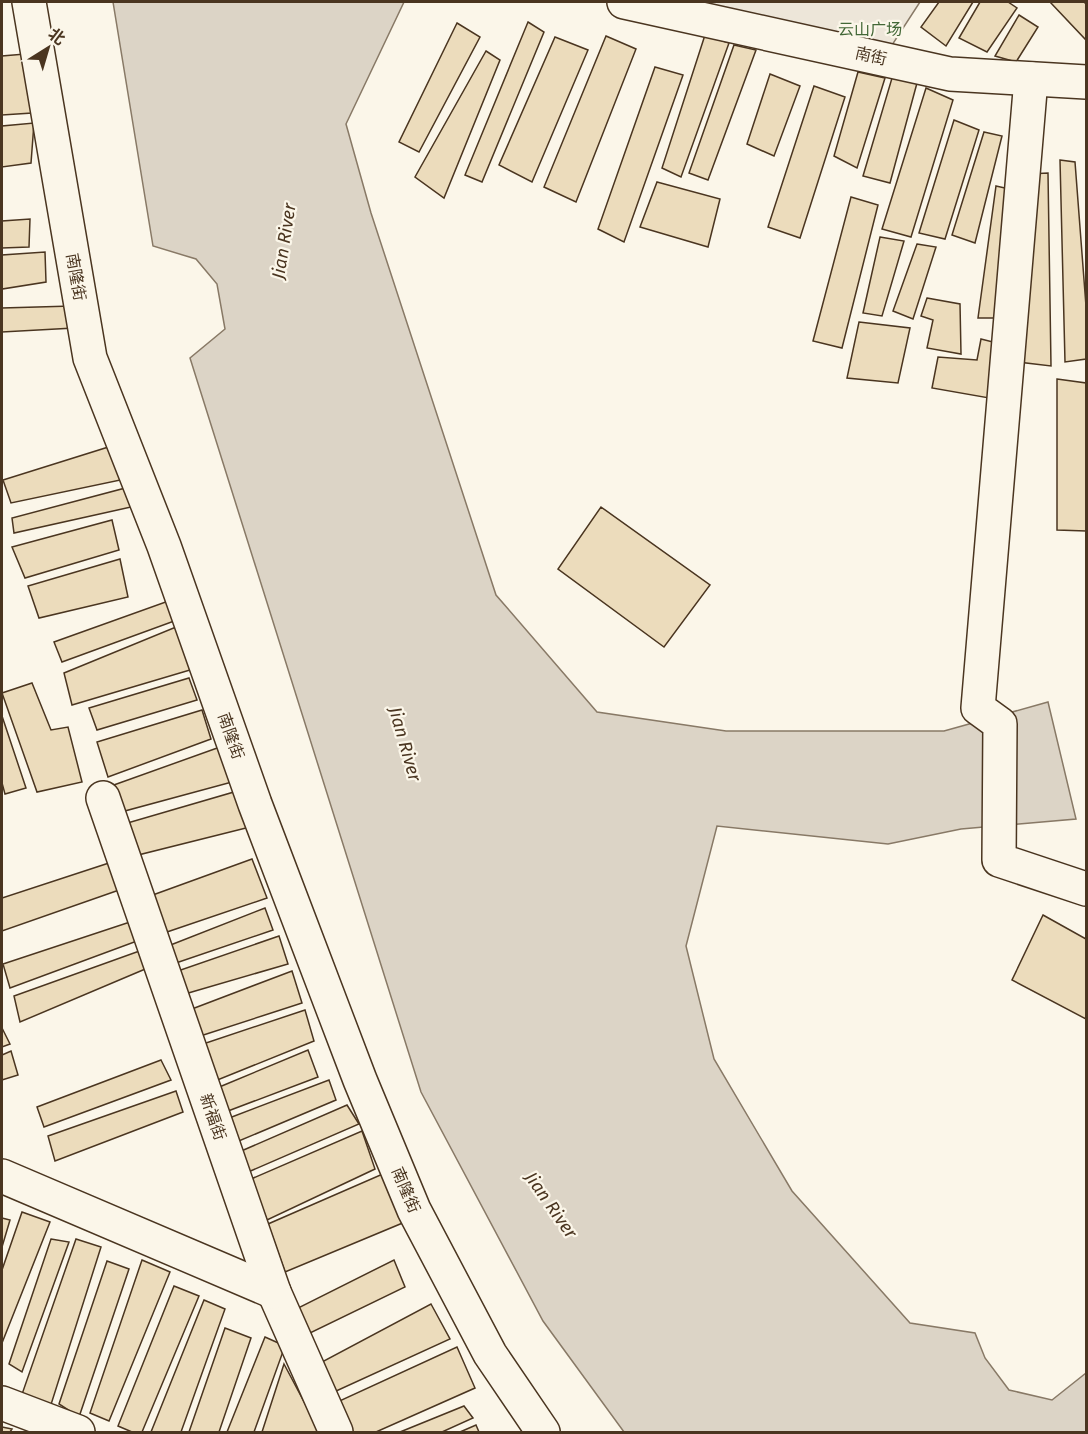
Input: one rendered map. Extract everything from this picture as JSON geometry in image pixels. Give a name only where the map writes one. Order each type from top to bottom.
[{"type":"street","name":"南隆街","points":[[29,2],[90,358],[164,546],[255,804],[360,1080],[414,1210],[490,1354],[543,1432]]},
{"type":"street","name":"南街","points":[[624,2],[950,74],[1086,82]]},
{"type":"street","points":[[1031,79],[978,708],[1000,724],[999,860],[1086,890]]},
{"type":"street","name":"新福街","points":[[103,798],[274,1292],[336,1432]]},
{"type":"street","points":[[2,1176],[274,1292]]},
{"type":"street","points":[[2,1403],[78,1432]]},
{"type":"green space","name":"云山广场","points":[[624,2],[920,2],[883,59]]},
{"type":"water","name":"Jian River","points":[[113,2],[404,2],[346,124],[371,213],[496,595],[597,712],[726,731],[944,731],[1048,702],[1076,819],[961,829],[888,844],[717,826],[686,946],[714,1059],[792,1191],[910,1323],[975,1333],[985,1358],[1009,1390],[1052,1400],[1086,1373],[1086,1432],[624,1432],[543,1321],[421,1092],[190,358],[225,329],[217,284],[196,259],[153,246]]},
{"type":"building","points":[[939,2],[973,2],[946,46],[921,27]]},
{"type":"building","points":[[980,2],[1008,2],[1017,8],[987,52],[959,38]]},
{"type":"building","points":[[1050,2],[1084,2],[1086,4],[1086,40]]},
{"type":"building","points":[[1019,15],[1038,27],[1016,62],[995,56]]},
{"type":"building","points":[[528,22],[544,32],[482,182],[465,175]]},
{"type":"building","points":[[457,23],[480,37],[419,152],[399,142]]},
{"type":"building","points":[[705,35],[729,43],[681,177],[662,168]]},
{"type":"building","points":[[606,36],[636,49],[576,202],[544,187]]},
{"type":"building","points":[[555,37],[588,50],[532,182],[499,165]]},
{"type":"building","points":[[734,45],[756,50],[708,180],[689,173]]},
{"type":"building","points":[[486,51],[500,60],[444,198],[415,177]]},
{"type":"building","points":[[25,54],[32,113],[2,115],[2,56]]},
{"type":"building","points":[[655,67],[683,75],[624,242],[598,229]]},
{"type":"building","points":[[858,72],[885,78],[857,168],[834,156]]},
{"type":"building","points":[[770,74],[800,86],[774,156],[747,144]]},
{"type":"building","points":[[892,78],[917,83],[890,183],[863,176]]},
{"type":"building","points":[[814,86],[845,97],[800,238],[768,227]]},
{"type":"building","points":[[926,88],[953,100],[911,237],[882,229]]},
{"type":"building","points":[[954,120],[979,130],[945,239],[919,233]]},
{"type":"building","points":[[34,123],[31,163],[2,167],[2,126]]},
{"type":"building","points":[[984,132],[1002,136],[975,243],[952,235]]},
{"type":"building","points":[[1060,160],[1075,162],[1086,306],[1086,359],[1065,362]]},
{"type":"building","points":[[1048,173],[1051,366],[1018,362],[1029,174]]},
{"type":"building","points":[[657,182],[720,199],[708,247],[640,227]]},
{"type":"building","points":[[996,186],[1014,190],[1001,318],[978,318]]},
{"type":"building","points":[[851,197],[878,205],[842,348],[813,341]]},
{"type":"building","points":[[30,219],[29,247],[2,248],[2,221]]},
{"type":"building","points":[[880,237],[904,241],[882,316],[863,313]]},
{"type":"building","points":[[917,244],[936,247],[913,319],[893,311]]},
{"type":"building","points":[[45,252],[46,282],[2,289],[2,255]]},
{"type":"building","points":[[927,298],[960,304],[961,354],[927,348],[933,320],[921,316]]},
{"type":"building","points":[[72,306],[74,328],[2,332],[2,308]]},
{"type":"building","points":[[859,322],[910,328],[898,383],[847,378]]},
{"type":"building","points":[[981,339],[997,343],[989,398],[932,388],[938,357],[977,360]]},
{"type":"building","points":[[1057,379],[1086,383],[1086,531],[1057,530]]},
{"type":"building","points":[[118,444],[130,478],[11,503],[3,480]]},
{"type":"building","points":[[133,486],[140,505],[14,533],[12,518]]},
{"type":"building","points":[[601,507],[710,585],[664,647],[558,569]]},
{"type":"building","points":[[112,520],[119,550],[25,578],[12,547]]},
{"type":"building","points":[[120,559],[128,597],[39,618],[28,586]]},
{"type":"building","points":[[174,599],[177,620],[62,662],[54,642]]},
{"type":"building","points":[[176,627],[190,670],[72,705],[64,673]]},
{"type":"building","points":[[189,678],[197,700],[97,730],[89,708]]},
{"type":"building","points":[[32,683],[51,730],[68,727],[82,782],[37,792],[2,693]]},
{"type":"building","points":[[202,710],[211,739],[108,777],[97,742]]},
{"type":"building","points":[[2,716],[26,788],[5,794],[2,783]]},
{"type":"building","points":[[220,747],[232,782],[121,812],[111,786]]},
{"type":"building","points":[[234,792],[250,827],[134,856],[124,824]]},
{"type":"building","points":[[252,859],[267,898],[164,933],[150,896]]},
{"type":"building","points":[[112,862],[122,889],[2,931],[2,898]]},
{"type":"building","points":[[265,908],[273,930],[173,964],[168,946]]},
{"type":"building","points":[[1043,915],[1086,939],[1086,1019],[1012,980]]},
{"type":"building","points":[[133,921],[137,941],[10,988],[3,964]]},
{"type":"building","points":[[279,936],[288,964],[178,996],[172,973]]},
{"type":"building","points":[[145,949],[150,967],[20,1022],[14,996]]},
{"type":"building","points":[[292,971],[302,1003],[191,1039],[184,1012]]},
{"type":"building","points":[[305,1010],[314,1041],[210,1083],[200,1045]]},
{"type":"building","points":[[2,1028],[10,1044],[2,1047]]},
{"type":"building","points":[[308,1050],[318,1077],[228,1111],[217,1088]]},
{"type":"building","points":[[11,1051],[18,1075],[2,1080],[2,1055]]},
{"type":"building","points":[[161,1060],[171,1080],[44,1127],[37,1107]]},
{"type":"building","points":[[329,1080],[336,1100],[234,1143],[224,1120]]},
{"type":"building","points":[[176,1091],[183,1112],[55,1161],[48,1136]]},
{"type":"building","points":[[347,1105],[359,1124],[246,1173],[239,1152]]},
{"type":"building","points":[[362,1131],[375,1169],[267,1220],[251,1179]]},
{"type":"building","points":[[385,1173],[405,1222],[285,1272],[268,1224]]},
{"type":"building","points":[[22,1212],[50,1222],[2,1343],[2,1270]]},
{"type":"building","points":[[2,1218],[10,1220],[2,1247]]},
{"type":"building","points":[[51,1239],[69,1242],[22,1372],[9,1364]]},
{"type":"building","points":[[76,1239],[101,1247],[48,1414],[20,1400]]},
{"type":"building","points":[[142,1260],[170,1272],[109,1421],[90,1413]]},
{"type":"building","points":[[394,1260],[405,1287],[308,1334],[298,1308]]},
{"type":"building","points":[[107,1261],[129,1269],[79,1417],[59,1404]]},
{"type":"building","points":[[174,1286],[199,1296],[142,1432],[132,1432],[118,1426]]},
{"type":"building","points":[[204,1300],[225,1309],[181,1432],[151,1432]]},
{"type":"building","points":[[431,1304],[450,1339],[334,1392],[320,1363]]},
{"type":"building","points":[[225,1328],[251,1338],[219,1432],[189,1432]]},
{"type":"building","points":[[265,1337],[285,1346],[254,1432],[227,1432]]},
{"type":"building","points":[[457,1347],[475,1388],[376,1432],[350,1432],[335,1403]]},
{"type":"building","points":[[284,1364],[320,1432],[262,1432]]},
{"type":"building","points":[[464,1406],[473,1418],[442,1432],[400,1432]]},
{"type":"building","points":[[476,1425],[479,1432],[460,1432]]},
{"type":"building","points":[[2,1427],[12,1429],[10,1432],[2,1432]]}]
